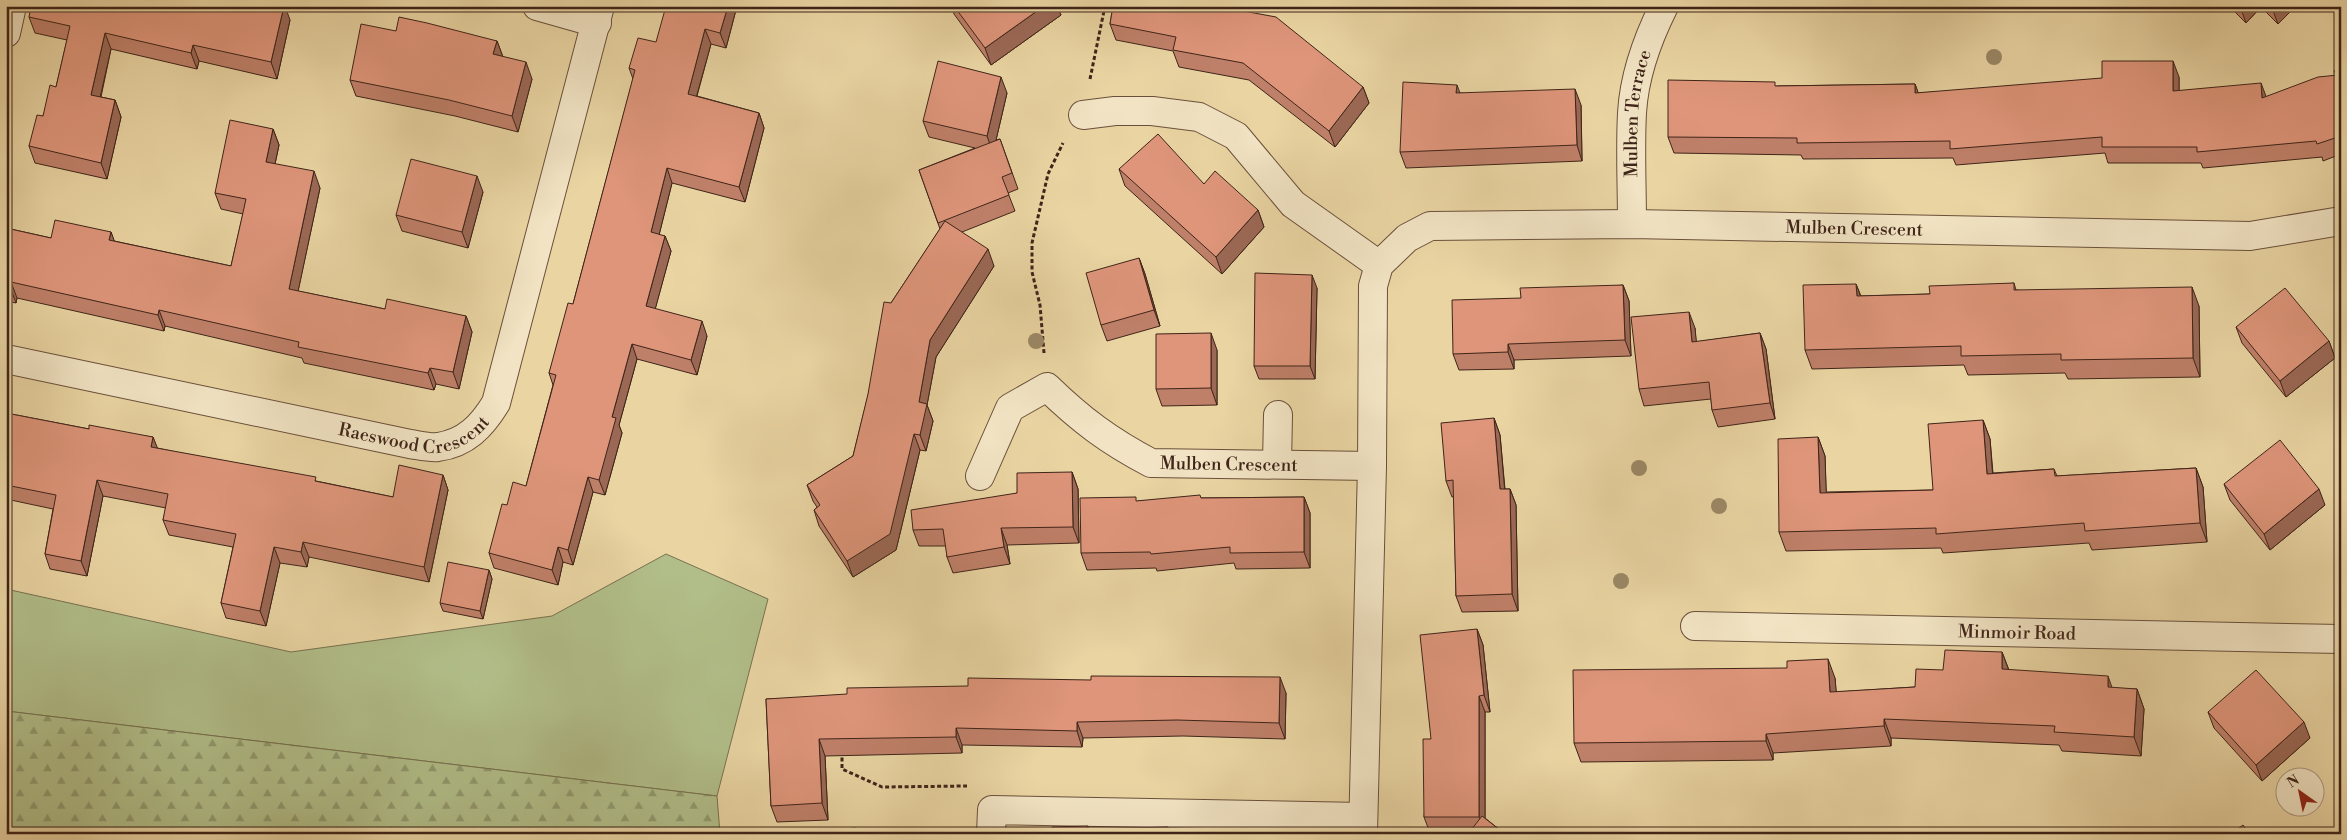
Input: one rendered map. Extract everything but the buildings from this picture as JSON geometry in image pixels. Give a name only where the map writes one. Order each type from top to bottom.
[{"type":"street","points":[[6,32],[12,6]]},
{"type":"street","points":[[537,6],[599,14]]},
{"type":"street","name":"Mulben Terrace","points":[[1632,224],[1636,85],[1653,29],[1664,6]]},
{"type":"street","name":"Raeswood Crescent","points":[[6,359],[410,444],[436,448],[463,439],[485,423],[496,403],[599,14]]},
{"type":"street","points":[[1083,115],[1115,111],[1152,111],[1198,117],[1236,136],[1293,204],[1379,266]]},
{"type":"street","name":"Mulben Crescent","points":[[1363,826],[1372,466],[1372,286],[1379,266],[1407,238],[1430,226],[1632,224],[2250,236],[2341,221]]},
{"type":"street","points":[[980,476],[1010,408],[1047,387]]},
{"type":"street","name":"Mulben Crescent","points":[[1047,387],[1078,417],[1122,447],[1152,463],[1372,466]]},
{"type":"street","points":[[1277,464],[1278,415]]},
{"type":"street","name":"Minmoir Road","points":[[1695,626],[2341,639]]},
{"type":"street","points":[[991,822],[1363,826]]},
{"type":"path","points":[[1047,387],[1040,305],[1032,272],[1032,243],[1048,174],[1061,146],[1083,115],[1105,6]]},
{"type":"path","points":[[842,750],[842,769],[882,786],[969,786],[991,822]]},
{"type":"green space","points":[[666,554],[768,599],[717,796],[6,711],[6,589],[291,652],[552,616]]},
{"type":"green space","points":[[6,711],[717,796],[720,834],[6,834]]}]
